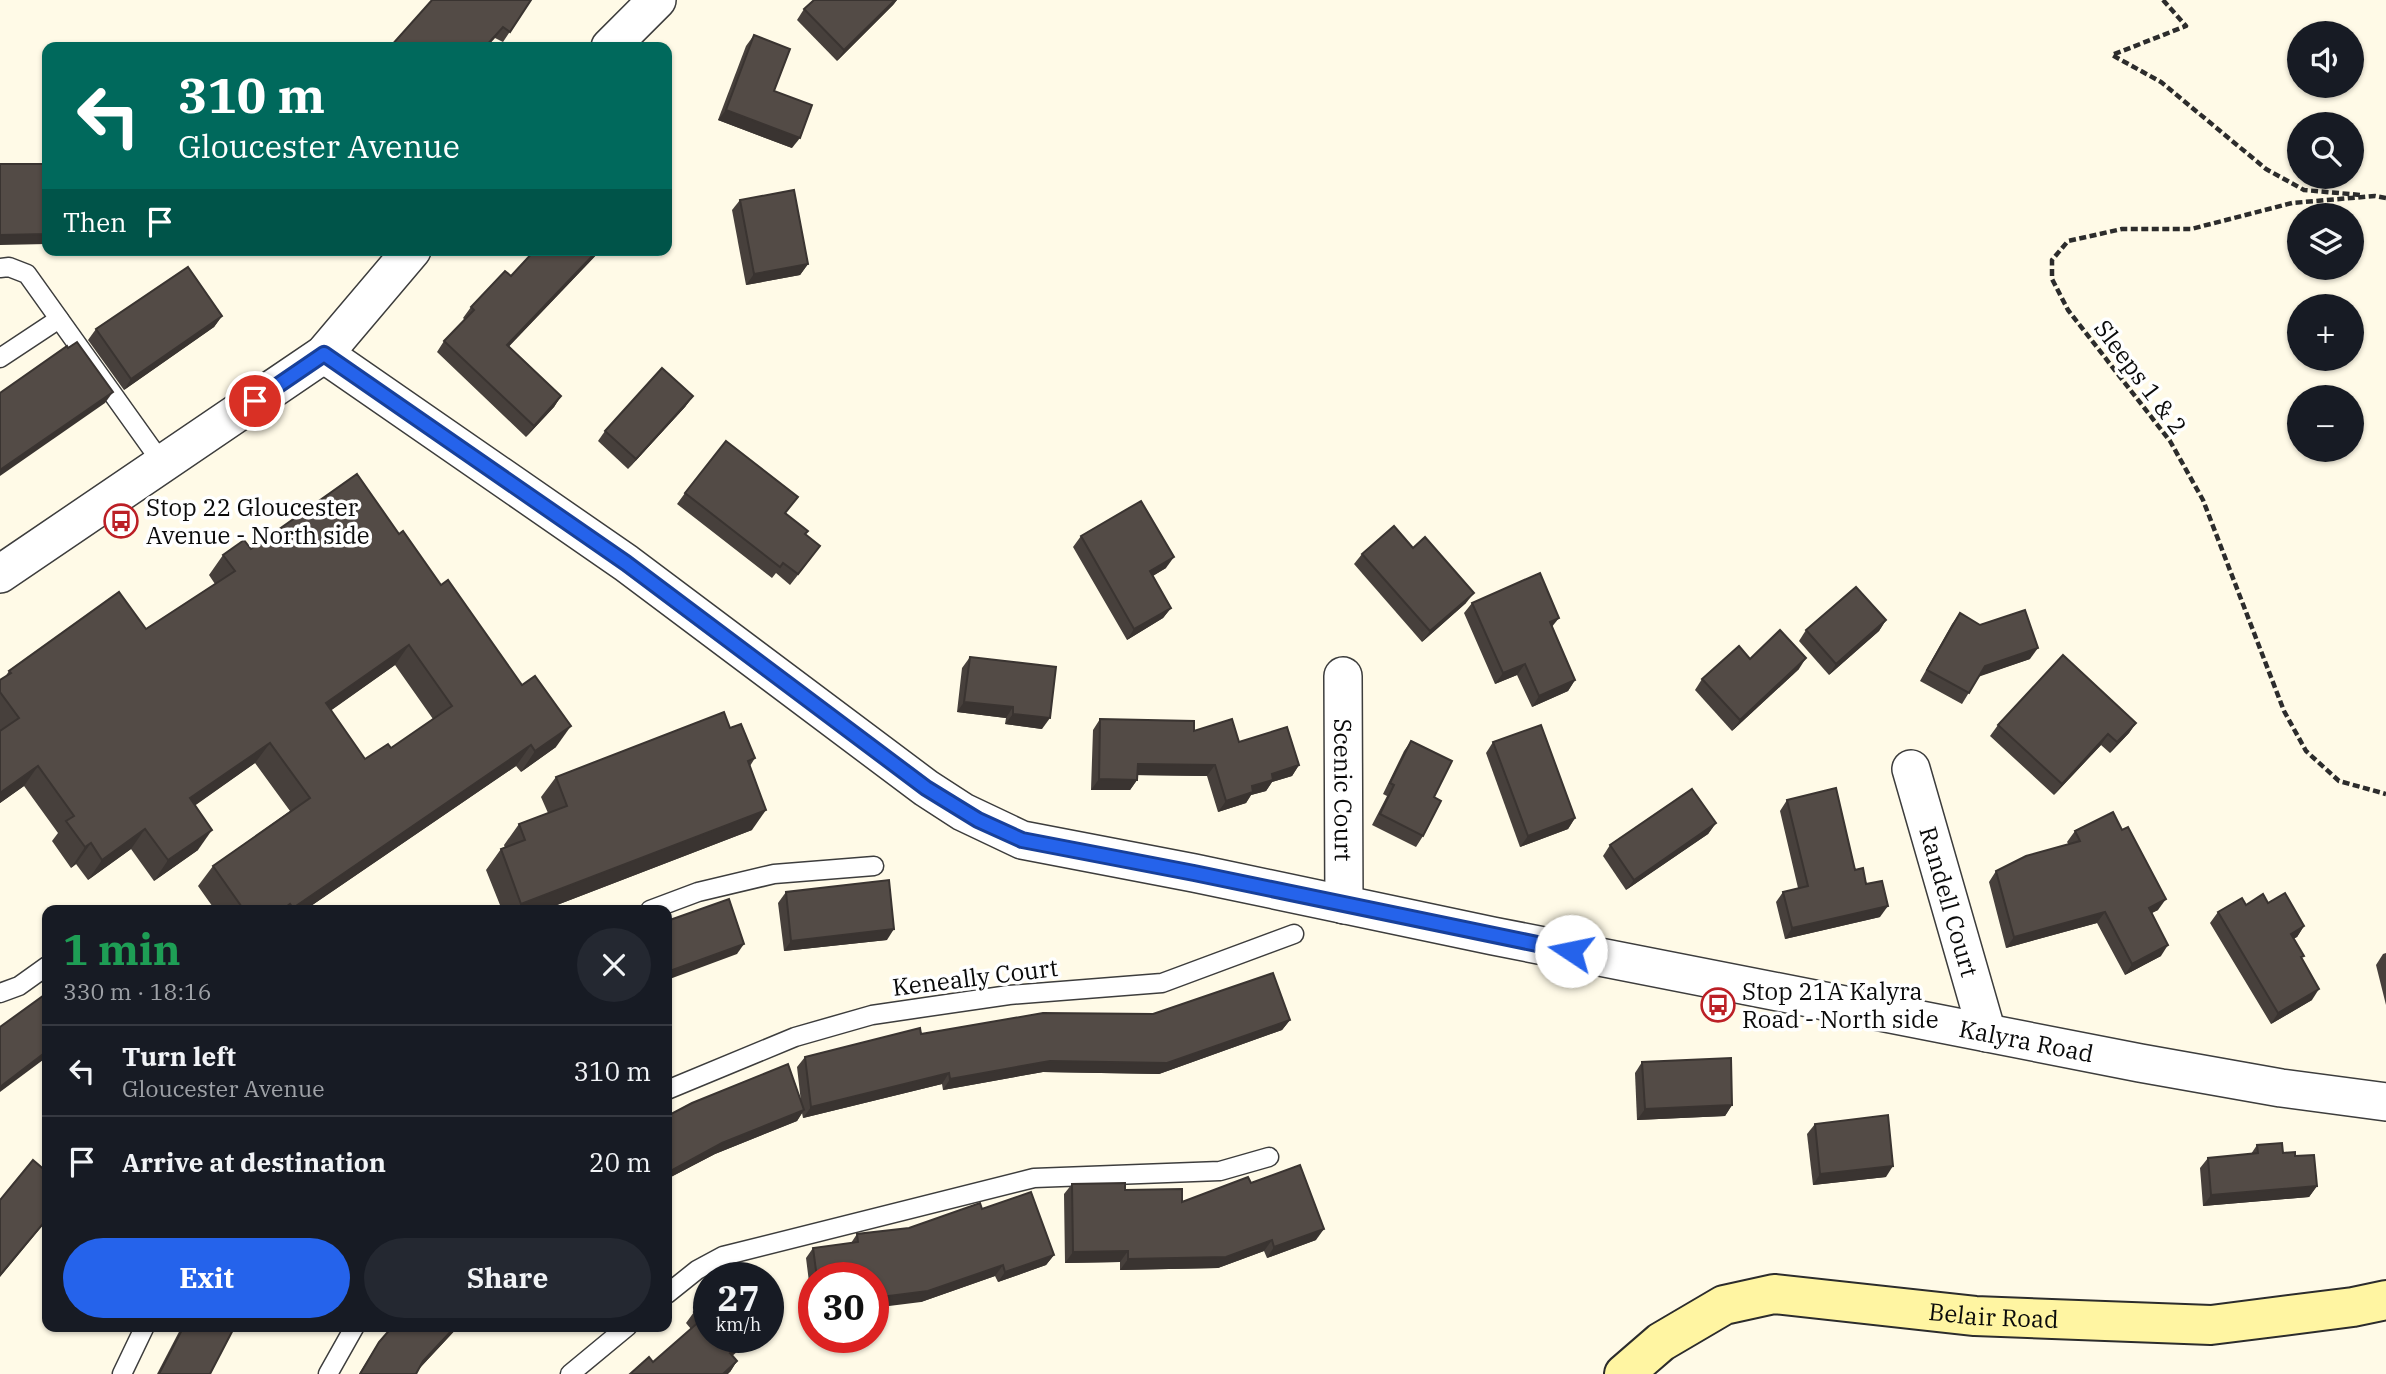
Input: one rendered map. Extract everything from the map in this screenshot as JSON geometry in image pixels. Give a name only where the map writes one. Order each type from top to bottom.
[{"type":"main road","name":"Belair Road","points":[[1624,1374],[1661,1342],[1724,1305],[1773,1294],[1975,1316],[2211,1325],[2353,1307],[2386,1300]]},
{"type":"street","points":[[615,42],[657,0]]},
{"type":"street","points":[[0,573],[324,354],[407,256]]},
{"type":"street","name":"Kalyra Road","points":[[324,354],[626,563],[926,788],[973,817],[1022,840],[1987,1033],[2281,1088],[2386,1102]]},
{"type":"street","name":"Scenic Court","points":[[1343,676],[1344,905]]},
{"type":"street","name":"Randell Court","points":[[1911,769],[1987,1033]]},
{"type":"lane","points":[[0,268],[9,267],[27,274],[162,463]]},
{"type":"lane","points":[[0,358],[59,319]]},
{"type":"lane","points":[[663,905],[698,892],[774,874],[874,866]]},
{"type":"lane","name":"Keneally Court","points":[[672,1088],[795,1037],[872,1015],[1009,995],[1162,983],[1294,934]]},
{"type":"lane","points":[[0,993],[19,986],[42,970]]},
{"type":"lane","points":[[672,1290],[697,1270],[723,1256],[1034,1178],[1220,1171],[1269,1157]]},
{"type":"lane","points":[[122,1374],[142,1332]]},
{"type":"lane","points":[[328,1374],[352,1332]]},
{"type":"lane","points":[[570,1374],[621,1332]]},
{"type":"path","points":[[2163,0],[2186,26],[2112,55],[2161,82],[2266,169],[2304,190],[2386,196]]},
{"type":"path","name":"Sleeps 1 & 2","points":[[2375,196],[2292,203],[2191,229],[2122,229],[2068,241],[2052,260],[2052,279],[2068,310],[2170,441],[2203,500],[2284,711],[2306,751],[2339,780],[2386,794]]},
{"type":"building","points":[[432,0],[531,0],[510,32],[503,27],[490,42],[394,42]]},
{"type":"building","points":[[814,0],[895,0],[844,50],[804,9]]},
{"type":"building","points":[[754,35],[790,49],[774,91],[812,105],[800,138],[726,110]]},
{"type":"building","points":[[0,164],[42,164],[42,234],[0,235]]},
{"type":"building","points":[[794,190],[808,264],[754,274],[740,200]]},
{"type":"building","points":[[529,256],[592,256],[507,345],[561,396],[534,426],[444,341],[474,310],[471,307],[505,271],[511,276]]},
{"type":"building","points":[[188,267],[222,316],[131,379],[96,329]]},
{"type":"building","points":[[77,342],[113,392],[0,470],[0,393],[67,346],[68,348]]},
{"type":"building","points":[[662,368],[693,396],[636,459],[605,431]]},
{"type":"building","points":[[726,441],[798,497],[785,513],[808,531],[805,534],[820,546],[798,574],[783,563],[780,567],[685,493]]},
{"type":"building","points":[[357,474],[399,534],[403,531],[441,585],[448,580],[522,685],[535,676],[571,726],[535,751],[531,745],[297,905],[240,905],[213,866],[310,798],[270,743],[190,798],[212,830],[168,860],[145,829],[102,860],[91,843],[85,847],[66,821],[74,816],[38,766],[0,793],[0,731],[19,718],[0,692],[0,680],[119,592],[146,629],[235,571],[223,555],[244,540],[251,549]],"holes":[[[409,645],[452,706],[391,748],[388,744],[365,759],[326,703]]]},
{"type":"building","points":[[1141,501],[1174,557],[1150,571],[1171,608],[1134,629],[1081,536]]},
{"type":"building","points":[[1394,526],[1413,548],[1425,537],[1474,593],[1430,631],[1362,554]]},
{"type":"building","points":[[1540,573],[1559,618],[1550,622],[1575,680],[1539,696],[1525,664],[1503,673],[1472,603]]},
{"type":"building","points":[[1856,587],[1886,620],[1836,664],[1806,630]]},
{"type":"building","points":[[2025,610],[2038,648],[1985,666],[1969,693],[1927,670],[1960,613],[1980,625]]},
{"type":"building","points":[[1780,630],[1806,658],[1740,720],[1702,679],[1739,646],[1750,659]]},
{"type":"building","points":[[2063,655],[2136,723],[2117,742],[2108,734],[2062,784],[1998,725]]},
{"type":"building","points":[[970,657],[1056,667],[1050,718],[1013,714],[1013,707],[964,702]]},
{"type":"building","points":[[724,712],[730,728],[741,724],[755,758],[748,761],[766,810],[521,904],[501,849],[525,840],[519,824],[567,806],[556,777]]},
{"type":"building","points":[[1100,719],[1194,721],[1194,731],[1232,719],[1239,742],[1287,727],[1299,765],[1272,774],[1273,780],[1252,786],[1253,792],[1226,801],[1215,765],[1138,764],[1137,780],[1099,779]]},
{"type":"building","points":[[1541,725],[1575,818],[1528,836],[1493,742]]},
{"type":"building","points":[[1411,741],[1452,761],[1434,797],[1441,801],[1423,836],[1380,814],[1394,785],[1390,783]]},
{"type":"building","points":[[1836,788],[1855,870],[1863,868],[1866,884],[1882,881],[1888,906],[1792,928],[1783,892],[1808,886],[1787,800]]},
{"type":"building","points":[[1692,789],[1716,823],[1634,880],[1610,845]]},
{"type":"building","points":[[2113,812],[2122,830],[2128,827],[2166,899],[2149,908],[2168,945],[2132,964],[2105,912],[2014,937],[1996,871],[2026,856],[2080,841],[2075,831]]},
{"type":"building","points":[[889,880],[894,929],[791,941],[786,892]]},
{"type":"building","points":[[2285,893],[2304,926],[2291,934],[2319,989],[2278,1013],[2218,912],[2242,898],[2246,905],[2263,894],[2268,903]]},
{"type":"building","points":[[729,899],[744,944],[672,970],[672,919]]},
{"type":"building","points":[[1273,973],[1290,1020],[1167,1063],[1050,1061],[950,1079],[949,1073],[811,1107],[805,1057],[920,1028],[921,1034],[1043,1013],[1153,1014]]},
{"type":"building","points":[[42,997],[42,1055],[0,1087],[0,1027]]},
{"type":"building","points":[[1731,1058],[1732,1105],[1645,1109],[1642,1062]]},
{"type":"building","points":[[788,1064],[804,1110],[722,1143],[672,1170],[672,1113]]},
{"type":"building","points":[[1888,1115],[1893,1166],[1820,1174],[1815,1124]]},
{"type":"building","points":[[2282,1143],[2283,1153],[2295,1152],[2295,1156],[2314,1155],[2317,1186],[2211,1195],[2208,1158],[2258,1153],[2257,1145]]},
{"type":"building","points":[[33,1160],[42,1168],[42,1225],[0,1275],[0,1200]]},
{"type":"building","points":[[1300,1165],[1324,1229],[1274,1247],[1272,1240],[1226,1257],[1128,1259],[1128,1251],[1073,1252],[1072,1184],[1125,1183],[1125,1190],[1182,1189],[1182,1202],[1248,1177],[1251,1183]]},
{"type":"building","points":[[1031,1192],[1054,1255],[1005,1272],[1003,1265],[928,1291],[889,1296],[889,1262],[815,1262],[813,1248],[858,1242],[857,1234],[909,1228],[980,1203],[982,1209]]},
{"type":"building","points":[[693,1327],[693,1353],[730,1353],[737,1361],[723,1374],[630,1374],[649,1357],[653,1362]]},
{"type":"building","points":[[181,1332],[232,1332],[210,1374],[159,1374]]},
{"type":"building","points":[[388,1332],[450,1332],[423,1361],[416,1374],[360,1374]]},
{"type":"place","name":"Stop 22 Gloucester Avenue - North side","points":[[121,521]]},
{"type":"place","name":"Stop 21A Kalyra Road - North side","points":[[1718,1005]]},
{"type":"route","points":[[255,401],[324,354],[626,563],[926,788],[963,812],[1007,834],[1022,840],[1079,852],[1571,951]]}]
